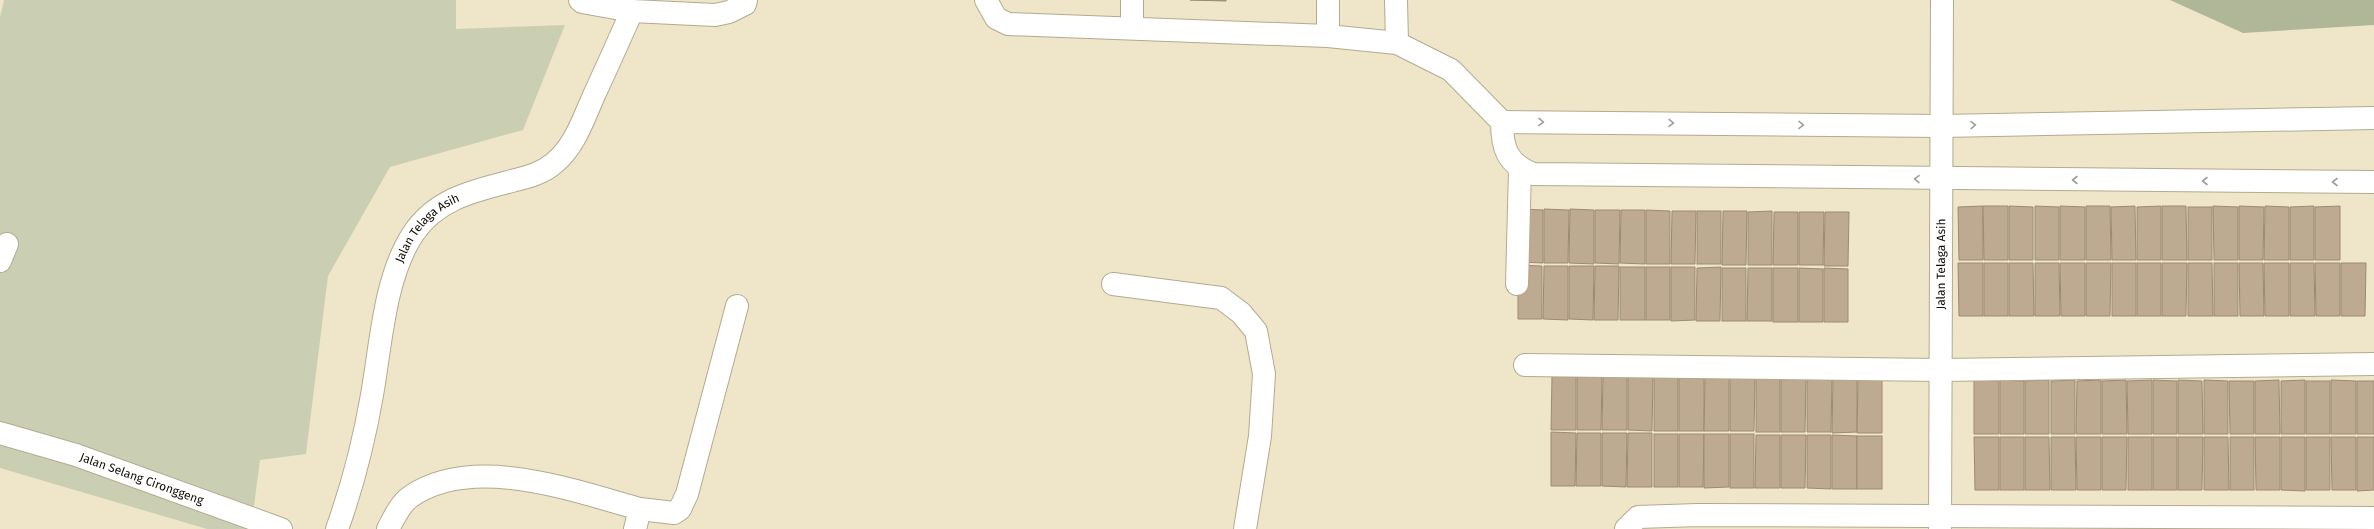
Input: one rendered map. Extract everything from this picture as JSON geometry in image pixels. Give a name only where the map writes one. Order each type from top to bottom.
[{"type":"street","points":[[580,0],[582,2],[632,11],[715,15],[729,12],[744,4],[746,0]]},
{"type":"street","points":[[986,0],[996,18],[1008,24],[1328,36],[1397,43],[1451,70],[1502,122],[1502,143],[1520,169],[1533,174],[1942,180],[2374,182]]},
{"type":"street","points":[[1132,0],[1132,28]]},
{"type":"street","points":[[1328,0],[1328,36]]},
{"type":"street","points":[[1396,0],[1397,43]]},
{"type":"street","name":"Jalan Telaga Asih","points":[[1940,523],[1942,0]]},
{"type":"street","name":"Jalan Telaga Asih","points":[[337,529],[359,462],[378,348],[389,297],[399,261],[413,235],[426,217],[446,202],[474,191],[537,175],[554,164],[576,136],[632,11]]},
{"type":"street","points":[[1502,122],[1942,126],[2374,118]]},
{"type":"street","points":[[1517,284],[1520,169]]},
{"type":"street","points":[[1113,284],[1221,298],[1241,312],[1256,331],[1264,374],[1260,436],[1245,529]]},
{"type":"street","points":[[388,529],[396,512],[410,497],[453,479],[514,477],[538,481],[638,519],[674,513],[680,509],[687,494],[737,306]]},
{"type":"street","points":[[1526,365],[1940,370],[2374,364]]},
{"type":"street","name":"Jalan Selang Cironggeng","points":[[0,433],[76,455],[281,529]]},
{"type":"street","points":[[1626,529],[1638,517],[1698,522],[1940,523],[2374,518]]},
{"type":"green space","points":[[4,0],[456,0],[456,29],[565,25],[523,130],[390,167],[328,276],[306,454],[260,460],[251,529],[207,529],[0,468],[0,17]]},
{"type":"green space","points":[[2170,0],[2374,0],[2374,25],[2243,33]]},
{"type":"building","points":[[1190,0],[1226,0],[1226,1]]},
{"type":"building","points":[[1983,206],[1983,260],[1959,260],[1958,207]]},
{"type":"building","points":[[1983,206],[2008,206],[2008,260],[1984,260]]},
{"type":"building","points":[[2009,206],[2033,207],[2033,260],[2009,260]]},
{"type":"building","points":[[2035,206],[2059,207],[2059,260],[2035,260]]},
{"type":"building","points":[[2060,206],[2085,207],[2085,260],[2060,260]]},
{"type":"building","points":[[2086,206],[2110,206],[2111,260],[2086,260]]},
{"type":"building","points":[[2135,206],[2136,260],[2112,260],[2111,207]]},
{"type":"building","points":[[2161,206],[2161,260],[2137,260],[2137,207]]},
{"type":"building","points":[[2162,206],[2186,206],[2187,260],[2162,260]]},
{"type":"building","points":[[2213,206],[2238,207],[2238,260],[2214,260]]},
{"type":"building","points":[[2239,206],[2264,207],[2263,260],[2239,260]]},
{"type":"building","points":[[2265,206],[2289,207],[2289,260],[2264,260]]},
{"type":"building","points":[[2314,206],[2314,260],[2290,260],[2290,207]]},
{"type":"building","points":[[2340,206],[2340,260],[2315,260],[2315,207]]},
{"type":"building","points":[[2188,207],[2212,207],[2212,260],[2188,260]]},
{"type":"building","points":[[1519,209],[1543,210],[1543,263],[1518,262]]},
{"type":"building","points":[[1544,209],[1569,210],[1568,263],[1544,263]]},
{"type":"building","points":[[1570,209],[1594,210],[1594,264],[1569,263]]},
{"type":"building","points":[[1595,210],[1620,210],[1619,264],[1595,263]]},
{"type":"building","points":[[1621,210],[1645,210],[1645,264],[1620,263]]},
{"type":"building","points":[[1646,210],[1670,211],[1670,264],[1646,264]]},
{"type":"building","points":[[1672,211],[1696,211],[1695,264],[1671,264]]},
{"type":"building","points":[[1697,211],[1721,211],[1721,264],[1697,264]]},
{"type":"building","points":[[1723,211],[1747,211],[1746,265],[1722,265]]},
{"type":"building","points":[[1772,211],[1772,265],[1748,265],[1748,212]]},
{"type":"building","points":[[1774,212],[1798,212],[1798,265],[1773,265]]},
{"type":"building","points":[[1799,212],[1824,212],[1823,265],[1799,265]]},
{"type":"building","points":[[1825,212],[1849,212],[1848,266],[1824,266]]},
{"type":"building","points":[[1958,263],[1983,263],[1983,316],[1959,316]]},
{"type":"building","points":[[1984,263],[2008,263],[2008,316],[1984,316]]},
{"type":"building","points":[[2009,263],[2033,263],[2034,316],[2009,316]]},
{"type":"building","points":[[2035,263],[2059,263],[2060,316],[2035,316]]},
{"type":"building","points":[[2060,263],[2085,263],[2085,316],[2061,316]]},
{"type":"building","points":[[2086,263],[2111,263],[2110,316],[2086,316]]},
{"type":"building","points":[[2112,263],[2136,263],[2136,316],[2112,316]]},
{"type":"building","points":[[2137,263],[2161,263],[2161,316],[2137,316]]},
{"type":"building","points":[[2162,263],[2187,263],[2186,316],[2162,316]]},
{"type":"building","points":[[2188,263],[2212,263],[2213,316],[2188,316]]},
{"type":"building","points":[[2214,263],[2238,263],[2238,316],[2214,316]]},
{"type":"building","points":[[2239,263],[2263,263],[2264,316],[2240,316]]},
{"type":"building","points":[[2264,263],[2289,263],[2289,316],[2265,316]]},
{"type":"building","points":[[2290,263],[2314,263],[2315,316],[2290,316]]},
{"type":"building","points":[[2315,263],[2340,263],[2340,316],[2316,316]]},
{"type":"building","points":[[2341,263],[2366,263],[2365,316],[2341,316]]},
{"type":"building","points":[[1518,265],[1542,266],[1542,319],[1518,319]]},
{"type":"building","points":[[1544,266],[1568,266],[1568,320],[1543,319]]},
{"type":"building","points":[[1569,266],[1594,266],[1593,320],[1569,319]]},
{"type":"building","points":[[1595,266],[1619,266],[1618,320],[1594,320]]},
{"type":"building","points":[[1620,267],[1645,267],[1645,320],[1620,320]]},
{"type":"building","points":[[1646,267],[1670,267],[1670,320],[1646,320]]},
{"type":"building","points":[[1671,267],[1695,267],[1695,320],[1671,321]]},
{"type":"building","points":[[1721,267],[1720,321],[1696,321],[1697,268]]},
{"type":"building","points":[[1722,268],[1746,268],[1746,321],[1722,321]]},
{"type":"building","points":[[1748,268],[1772,268],[1772,321],[1747,321]]},
{"type":"building","points":[[1773,268],[1798,268],[1798,322],[1773,322]]},
{"type":"building","points":[[1799,268],[1823,269],[1823,322],[1799,322]]},
{"type":"building","points":[[1824,268],[1848,269],[1848,322],[1824,322]]},
{"type":"building","points":[[1552,376],[1576,377],[1576,430],[1551,430]]},
{"type":"building","points":[[1577,376],[1602,377],[1601,430],[1577,430]]},
{"type":"building","points":[[1603,376],[1627,377],[1627,430],[1602,430]]},
{"type":"building","points":[[1628,377],[1653,377],[1652,431],[1628,430]]},
{"type":"building","points":[[1654,377],[1678,377],[1678,431],[1654,431]]},
{"type":"building","points":[[1679,377],[1704,377],[1704,431],[1679,431]]},
{"type":"building","points":[[1705,378],[1729,378],[1729,431],[1704,431]]},
{"type":"building","points":[[1730,378],[1755,378],[1754,431],[1730,431]]},
{"type":"building","points":[[1756,378],[1780,378],[1780,432],[1756,432]]},
{"type":"building","points":[[1806,378],[1805,432],[1781,432],[1781,379]]},
{"type":"building","points":[[1807,379],[1832,379],[1831,432],[1807,432]]},
{"type":"building","points":[[1833,379],[1857,379],[1857,432],[1832,433]]},
{"type":"building","points":[[1858,379],[1882,379],[1882,433],[1857,433]]},
{"type":"building","points":[[1974,380],[1999,381],[1999,434],[1974,434]]},
{"type":"building","points":[[2000,380],[2024,381],[2024,434],[2000,434]]},
{"type":"building","points":[[2049,380],[2049,434],[2025,434],[2025,381]]},
{"type":"building","points":[[2075,380],[2075,434],[2051,434],[2051,381]]},
{"type":"building","points":[[2101,380],[2101,434],[2076,434],[2077,381]]},
{"type":"building","points":[[2126,380],[2127,434],[2102,434],[2102,381]]},
{"type":"building","points":[[2152,380],[2152,434],[2128,434],[2127,381]]},
{"type":"building","points":[[2153,380],[2177,381],[2177,434],[2153,434]]},
{"type":"building","points":[[2178,380],[2202,381],[2203,434],[2178,434]]},
{"type":"building","points":[[2204,380],[2228,381],[2228,434],[2204,434]]},
{"type":"building","points":[[2279,380],[2280,434],[2255,434],[2255,381]]},
{"type":"building","points":[[2305,380],[2305,434],[2281,434],[2281,381]]},
{"type":"building","points":[[2331,380],[2356,381],[2356,434],[2331,434]]},
{"type":"building","points":[[2229,381],[2254,381],[2254,434],[2230,434]]},
{"type":"building","points":[[2306,381],[2330,381],[2330,434],[2306,434]]},
{"type":"building","points":[[2357,381],[2374,381],[2374,434],[2357,434]]},
{"type":"building","points":[[1551,432],[1576,433],[1575,486],[1551,486]]},
{"type":"building","points":[[1577,433],[1601,433],[1601,486],[1576,486]]},
{"type":"building","points":[[1602,433],[1627,433],[1626,487],[1602,486]]},
{"type":"building","points":[[1628,433],[1652,433],[1652,487],[1627,487]]},
{"type":"building","points":[[1654,434],[1678,434],[1678,487],[1654,487]]},
{"type":"building","points":[[1679,434],[1704,434],[1703,487],[1679,487]]},
{"type":"building","points":[[1704,434],[1729,434],[1729,487],[1704,488]]},
{"type":"building","points":[[1730,434],[1754,434],[1754,488],[1730,488]]},
{"type":"building","points":[[1756,435],[1780,435],[1780,488],[1755,488]]},
{"type":"building","points":[[1781,435],[1806,435],[1805,488],[1781,488]]},
{"type":"building","points":[[1807,435],[1831,435],[1831,489],[1807,488]]},
{"type":"building","points":[[1832,435],[1857,436],[1857,489],[1832,489]]},
{"type":"building","points":[[1857,436],[1882,436],[1882,489],[1857,489]]},
{"type":"building","points":[[1974,437],[1999,437],[1999,490],[1975,490]]},
{"type":"building","points":[[2000,437],[2024,437],[2024,490],[2000,490]]},
{"type":"building","points":[[2025,437],[2049,437],[2050,490],[2025,490]]},
{"type":"building","points":[[2051,437],[2075,437],[2076,490],[2051,490]]},
{"type":"building","points":[[2076,437],[2101,437],[2101,490],[2077,490]]},
{"type":"building","points":[[2102,437],[2127,437],[2126,490],[2102,490]]},
{"type":"building","points":[[2128,437],[2152,437],[2152,490],[2128,490]]},
{"type":"building","points":[[2153,437],[2177,437],[2177,490],[2153,490]]},
{"type":"building","points":[[2178,437],[2203,437],[2202,490],[2178,490]]},
{"type":"building","points":[[2204,437],[2228,437],[2229,490],[2204,490]]},
{"type":"building","points":[[2230,437],[2254,437],[2254,490],[2230,490]]},
{"type":"building","points":[[2255,437],[2280,437],[2280,490],[2256,490]]},
{"type":"building","points":[[2281,437],[2305,437],[2305,491],[2281,490]]},
{"type":"building","points":[[2306,437],[2330,437],[2330,490],[2306,490]]},
{"type":"building","points":[[2331,437],[2356,437],[2356,490],[2332,490]]},
{"type":"building","points":[[2357,437],[2374,437],[2374,490],[2357,491]]}]
